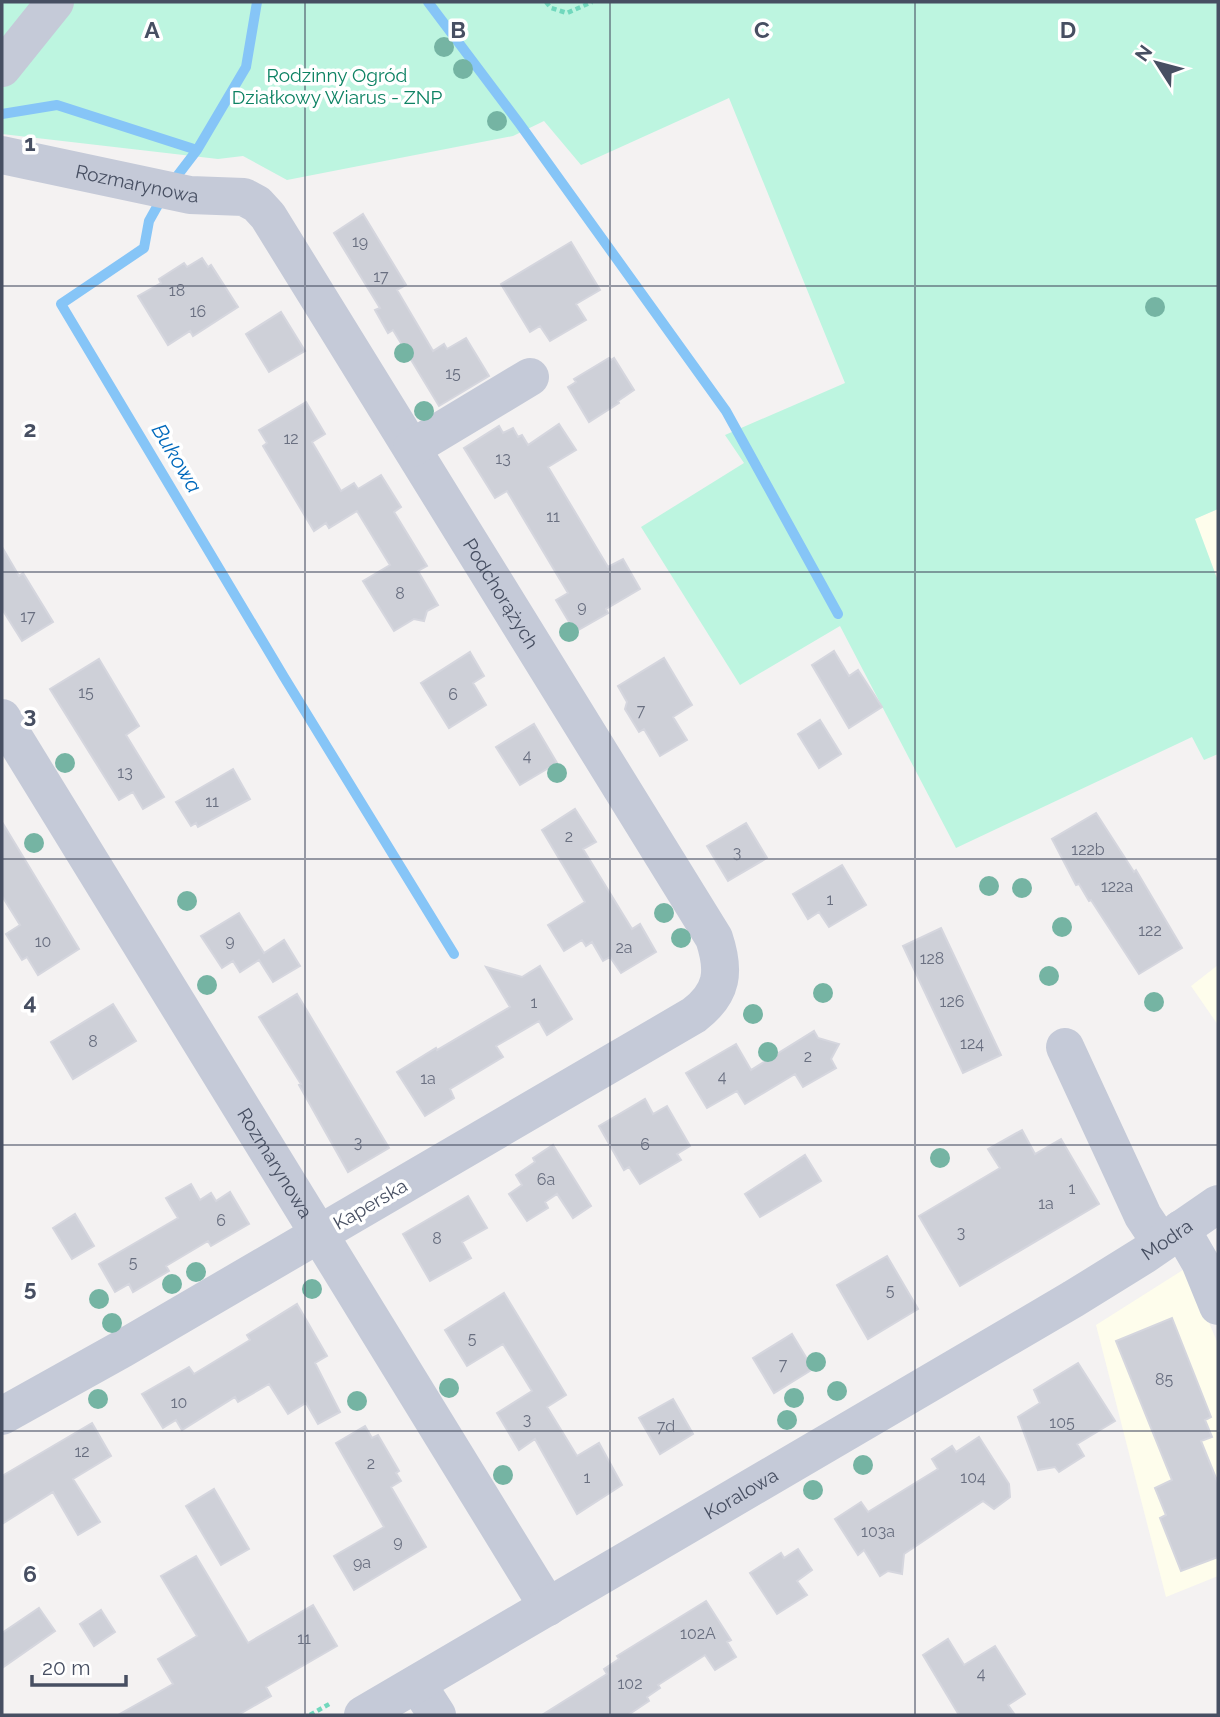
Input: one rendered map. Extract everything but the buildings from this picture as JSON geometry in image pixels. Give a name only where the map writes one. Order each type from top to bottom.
[{"type":"street","points":[[2,68],[55,2]]},
{"type":"street","name":"Rozmarynowa","points":[[2,155],[190,195],[244,197],[257,204],[268,216]]},
{"type":"street","name":"Podchorążych","points":[[268,216],[714,938],[720,957],[720,974]]},
{"type":"street","points":[[412,448],[530,377]]},
{"type":"street","name":"Rozmarynowa","points":[[2,718],[548,1607]]},
{"type":"street","name":"Kaperska","points":[[2,1416],[122,1349],[694,1014],[710,1003],[720,974]]},
{"type":"street","points":[[1065,1048],[1143,1216],[1200,1262],[1218,1306]]},
{"type":"street","name":"Modra","points":[[1116,1272],[1218,1204]]},
{"type":"street","name":"Koralowa","points":[[363,1715],[427,1700],[548,1607],[1116,1272]]},
{"type":"path","points":[[546,2],[551,8],[567,13],[592,2]]},
{"type":"shaded area","points":[[1218,509],[1218,581],[1194,519]]},
{"type":"shaded area","points":[[1218,965],[1218,1025],[1191,986]]},
{"type":"shaded area","points":[[1186,1268],[1218,1344],[1218,1576],[1166,1597],[1096,1325]]},
{"type":"green space","name":"Rodzinny Ogród Działkowy Wiarus - ZNP","points":[[2,2],[1218,2],[1218,509],[1195,519],[1218,581],[1218,754],[1204,760],[1192,737],[956,848],[840,626],[740,685],[641,527],[744,463],[725,435],[845,383],[729,98],[581,165],[544,121],[513,136],[287,180],[243,156],[218,159],[2,134]]},
{"type":"waterway","name":"Bukowa","points":[[171,184],[197,150],[246,67],[257,2]]},
{"type":"waterway","points":[[428,2],[519,123],[726,411],[838,614]]},
{"type":"waterway","points":[[2,114],[57,105],[197,150]]},
{"type":"waterway","name":"Bukowa","points":[[163,196],[149,221],[144,248],[61,304],[284,677],[454,954]]}]
